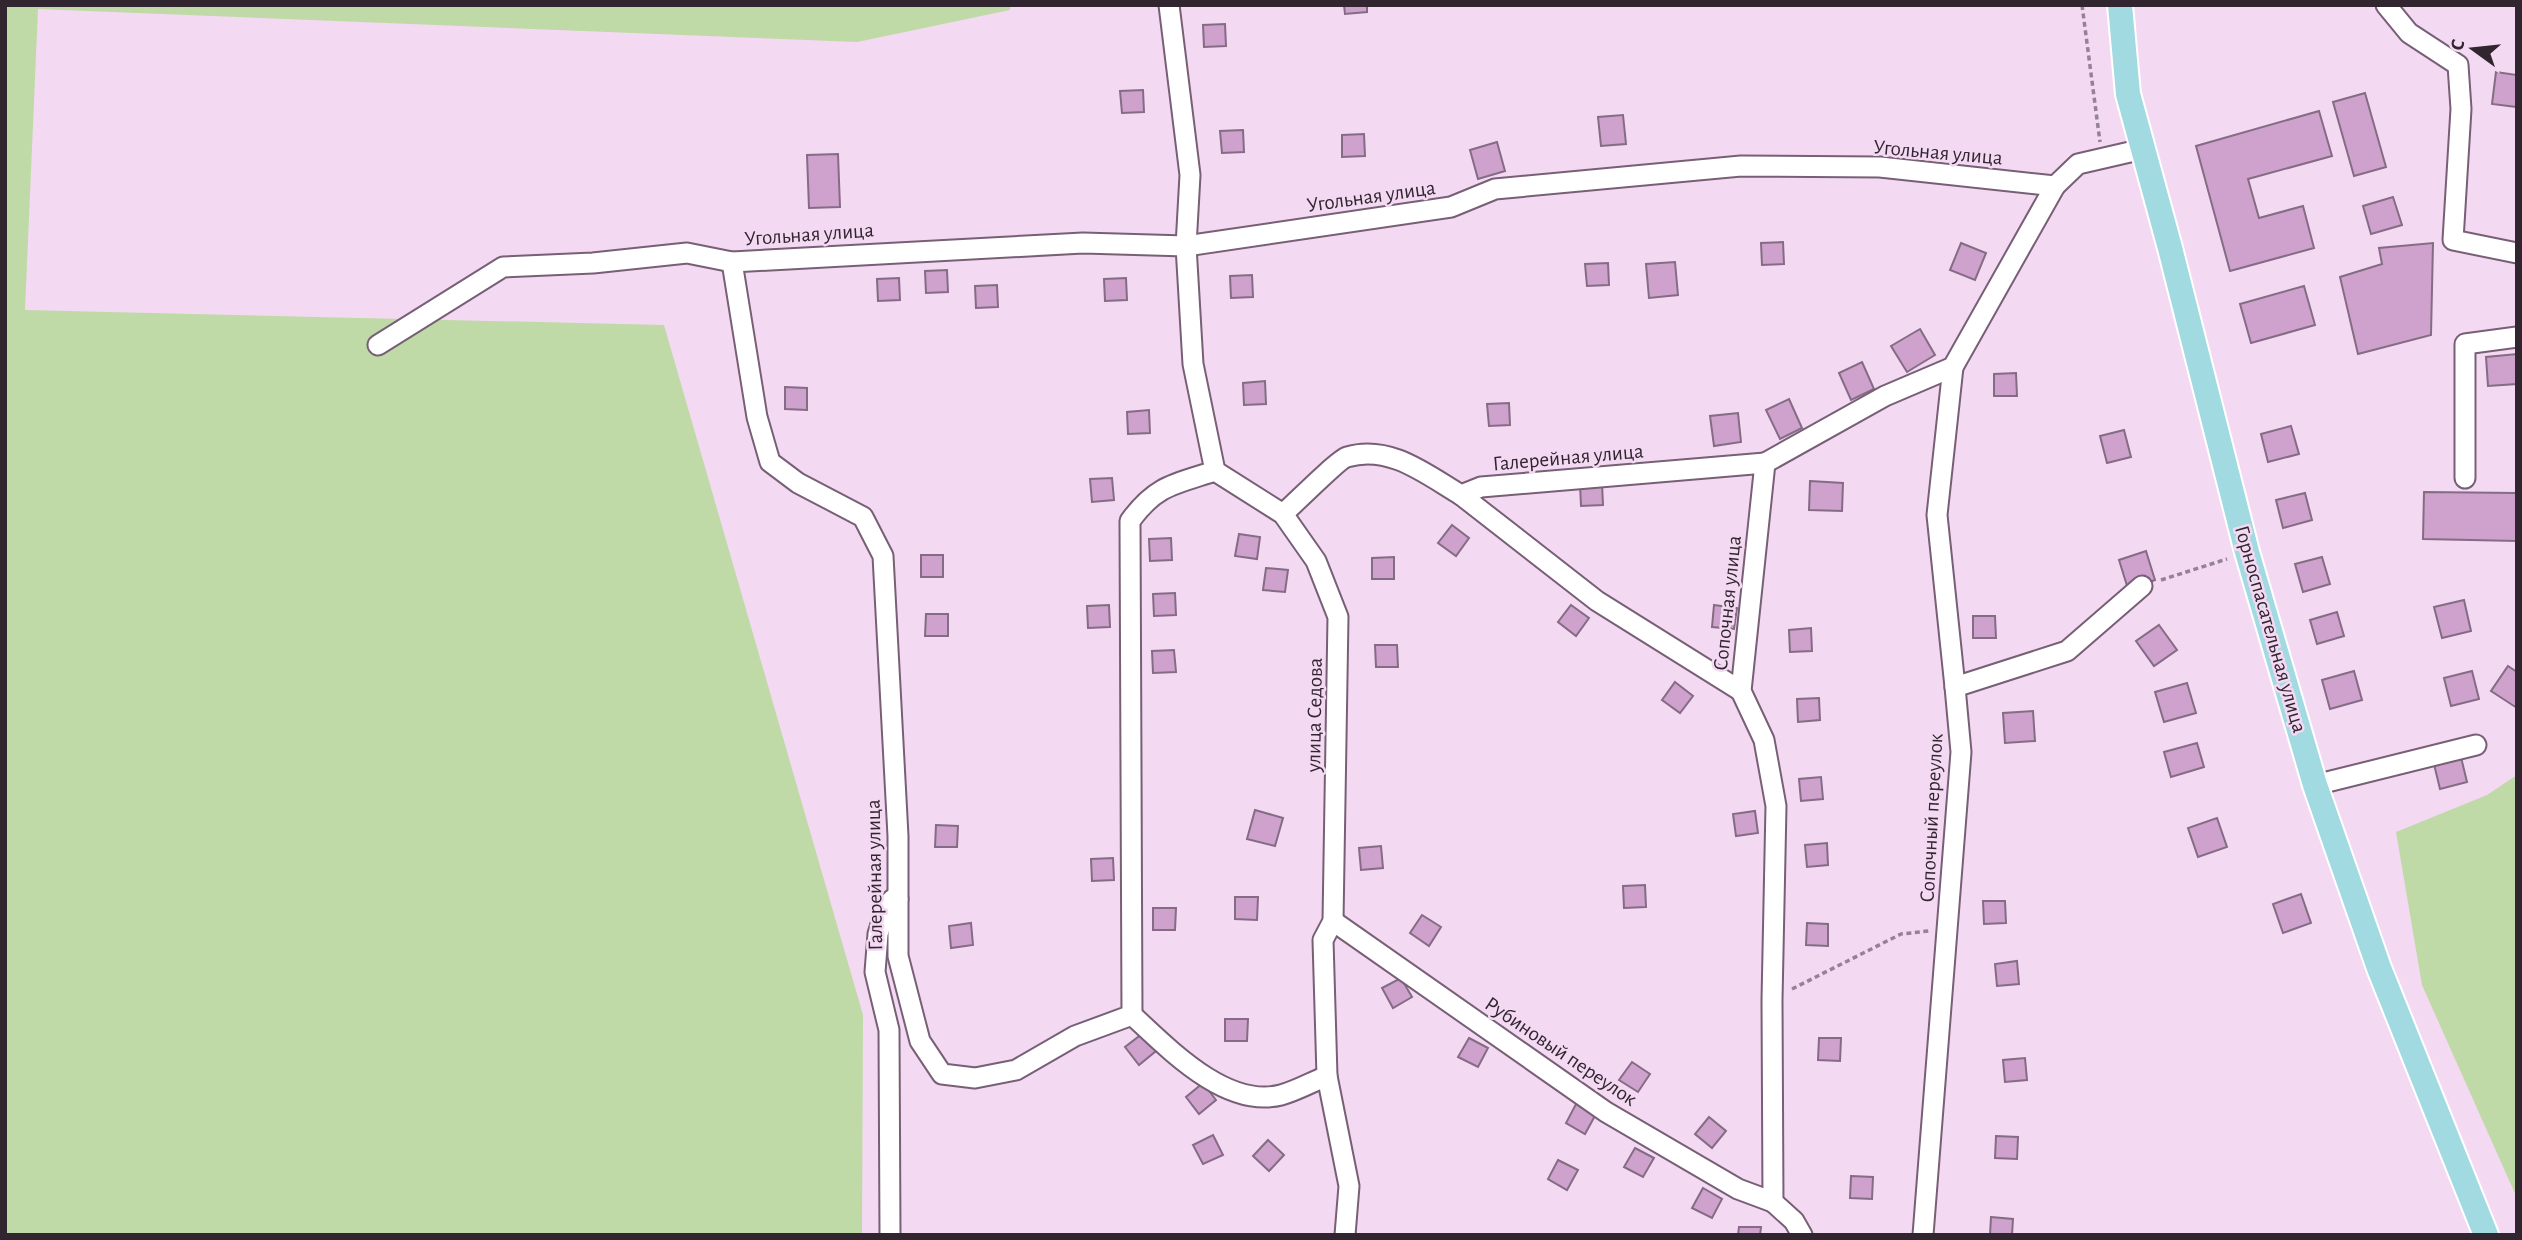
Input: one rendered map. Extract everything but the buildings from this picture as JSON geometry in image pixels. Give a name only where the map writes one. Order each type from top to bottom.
[{"type":"main road","name":"Горноспасательная улица","points":[[2120,5],[2128,94],[2247,552],[2315,785],[2378,968],[2486,1235]]},
{"type":"street","points":[[1169,5],[1190,176],[1186,246],[1193,365],[1215,471],[1165,488],[1145,500],[1130,521],[1132,1015],[1167,1047],[1214,1083],[1239,1095],[1279,1096],[1326,1076]]},
{"type":"street","points":[[2386,5],[2409,33],[2458,65],[2460,109],[2453,240],[2517,253]]},
{"type":"street","points":[[1765,463],[1885,396],[1953,367],[2055,186],[2078,164],[2143,149]]},
{"type":"street","name":"Угольная улица","points":[[379,345],[503,267],[593,263],[687,253],[732,262],[1083,243],[1186,246],[1451,207],[1495,189],[1741,166],[1880,167],[2055,186]]},
{"type":"street","name":"Галерейная улица","points":[[732,262],[757,417],[770,462],[798,483],[863,517],[883,556],[898,836],[898,956],[920,1041],[942,1074],[975,1078],[1016,1070],[1075,1036],[1132,1015]]},
{"type":"street","points":[[2465,478],[2465,344],[2517,337]]},
{"type":"street","name":"Сопочный переулок","points":[[1923,1235],[1961,752],[1937,515],[1953,367]]},
{"type":"street","points":[[1283,514],[1346,457],[1374,455],[1399,458],[1461,495],[1597,601],[1741,691]]},
{"type":"street","name":"Галерейная улица","points":[[1461,495],[1481,487],[1765,463]]},
{"type":"street","name":"Сопочная улица","points":[[1765,463],[1741,691],[1764,740],[1776,806],[1772,1000],[1773,1202]]},
{"type":"street","name":"улица Седова","points":[[1215,471],[1283,514],[1316,561],[1338,617],[1333,921],[1323,940],[1326,1076],[1349,1186],[1345,1235]]},
{"type":"street","points":[[1955,687],[2067,651],[2142,586]]},
{"type":"street","points":[[2315,785],[2476,746]]},
{"type":"street","points":[[890,1235],[889,1030],[874,972],[878,934],[887,905],[892,899],[898,899]]},
{"type":"street","name":"Рубиновый переулок","points":[[1333,921],[1606,1112],[1738,1189],[1773,1202]]},
{"type":"street","points":[[1773,1202],[1794,1221],[1802,1235]]},
{"type":"path","points":[[2082,5],[2103,159]]},
{"type":"path","points":[[2142,586],[2247,552]]},
{"type":"path","points":[[1772,1000],[1901,934],[1948,929]]},
{"type":"green space","points":[[5,5],[1010,5],[1010,10],[857,42],[38,9],[25,310],[664,325],[863,1015],[862,1235],[5,1235]]},
{"type":"green space","points":[[2517,775],[2517,1198],[2422,985],[2396,832],[2487,795]]}]
